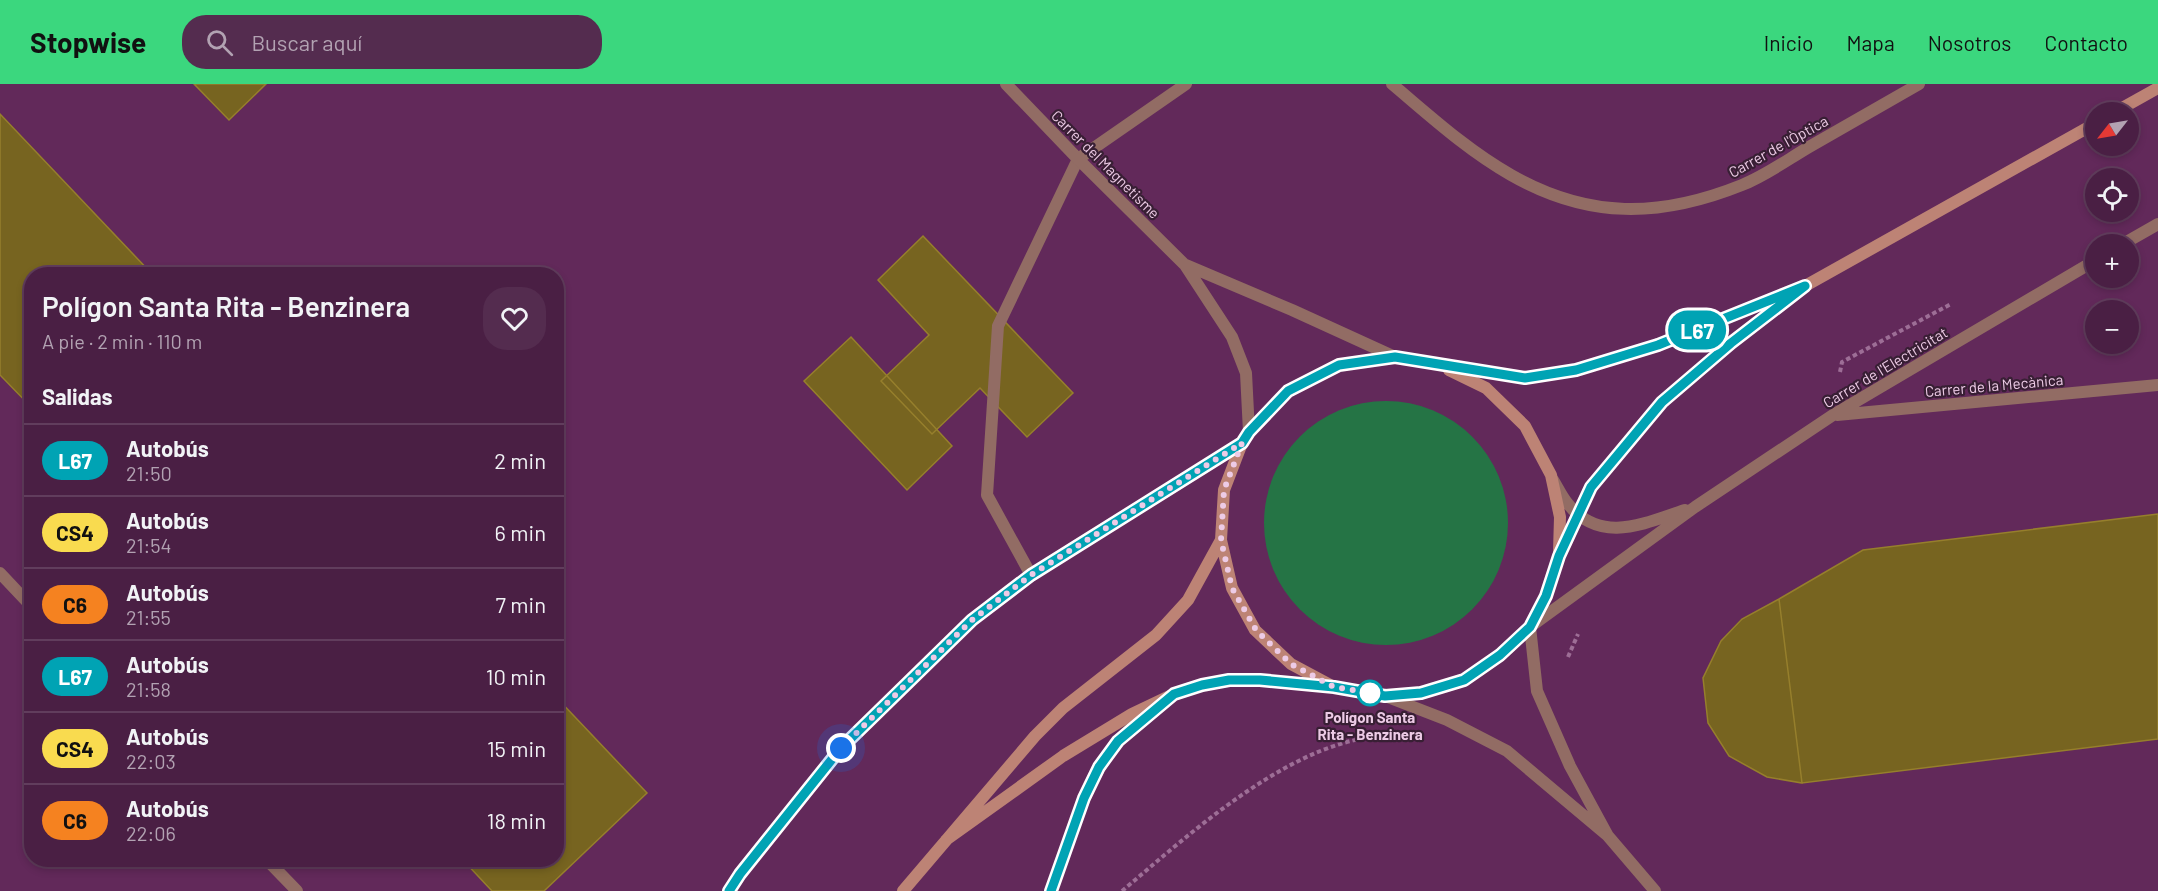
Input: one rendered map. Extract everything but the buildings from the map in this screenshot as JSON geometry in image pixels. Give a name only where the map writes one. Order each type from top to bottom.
[{"type":"street","name":"Carrer del Magnetisme","points":[[1006,84],[1185,265],[1232,337],[1246,373],[1245,437]]},
{"type":"street","points":[[1031,575],[987,495],[998,326],[1078,159],[1186,84]]},
{"type":"street","name":"Carrer de l'Òptica","points":[[1392,84],[1467,147],[1512,175],[1557,196],[1598,208],[1645,209],[1690,202],[1743,184],[1919,84]]},
{"type":"street","points":[[2133,102],[2158,88]]},
{"type":"street","points":[[729,891],[740,874],[841,748],[972,620],[1031,575],[1245,437],[1288,391],[1339,365],[1395,357],[1525,378],[1576,370],[1658,345],[1805,286],[2085,129]]},
{"type":"street","points":[[2139,235],[2158,225]]},
{"type":"street","name":"Carrer del Magnetisme","points":[[1185,265],[1292,309],[1395,357]]},
{"type":"street","name":"Carrer de l'Electricitat","points":[[1530,627],[1695,507],[1833,415],[2085,266]]},
{"type":"street","points":[[1385,696],[1421,693],[1464,680],[1500,655],[1530,627],[1546,596],[1559,556],[1591,487],[1662,402],[1731,343],[1805,286]]},
{"type":"street","points":[[1435,364],[1486,388],[1525,426],[1567,504],[1578,514]]},
{"type":"street","name":"Carrer de la Mecànica","points":[[1833,415],[2158,385]]},
{"type":"street","points":[[1245,437],[1224,490],[1221,540],[1232,588],[1256,630],[1291,664],[1334,687]]},
{"type":"street","points":[[1551,475],[1560,517],[1559,556]]},
{"type":"street","name":"Carrer de l'Electricitat","points":[[1578,514],[1589,522],[1607,528],[1626,529],[1695,507]]},
{"type":"street","points":[[903,891],[1035,736],[1063,708],[1156,635],[1188,600],[1221,540]]},
{"type":"street","points":[[0,573],[24,598]]},
{"type":"street","points":[[1530,627],[1537,692],[1570,766],[1608,836]]},
{"type":"street","points":[[946,840],[1063,756],[1132,714],[1174,694],[1202,685],[1229,680],[1260,680],[1334,687],[1385,696],[1447,720],[1507,751],[1608,836],[1655,891]]},
{"type":"street","points":[[1051,891],[1084,798],[1099,767],[1118,741],[1174,694]]},
{"type":"street","points":[[274,867],[297,891]]},
{"type":"path","points":[[1122,891],[1197,828],[1285,766],[1339,744]]},
{"type":"green space","points":[[1386,401],[1410,403],[1433,410],[1444,415],[1472,437],[1494,465],[1499,476],[1506,499],[1508,523],[1506,547],[1499,570],[1494,581],[1472,609],[1444,631],[1433,636],[1410,643],[1386,645],[1362,643],[1339,636],[1328,631],[1300,609],[1278,581],[1273,570],[1266,547],[1264,523],[1266,499],[1273,476],[1278,465],[1300,437],[1328,415],[1339,410],[1362,403]]},
{"type":"bus line","name":"L67","points":[[729,891],[740,874],[841,748],[972,620],[1031,575],[1242,443],[1249,432],[1288,391],[1339,365],[1395,357],[1525,378],[1576,370],[1658,345],[1805,286],[1731,343],[1662,402],[1591,487],[1559,556],[1546,596],[1530,627],[1500,655],[1464,680],[1421,693],[1385,696],[1334,687],[1260,680],[1229,680],[1202,685],[1174,694],[1118,741],[1099,767],[1084,798],[1051,891]]},
{"type":"place","name":"Polígon Santa Rita - Benzinera","points":[[1370,693]]},
{"type":"route","points":[[841,748],[972,620],[1031,575],[1242,443],[1224,490],[1221,540],[1232,588],[1256,630],[1291,664],[1334,687],[1370,693]]}]
